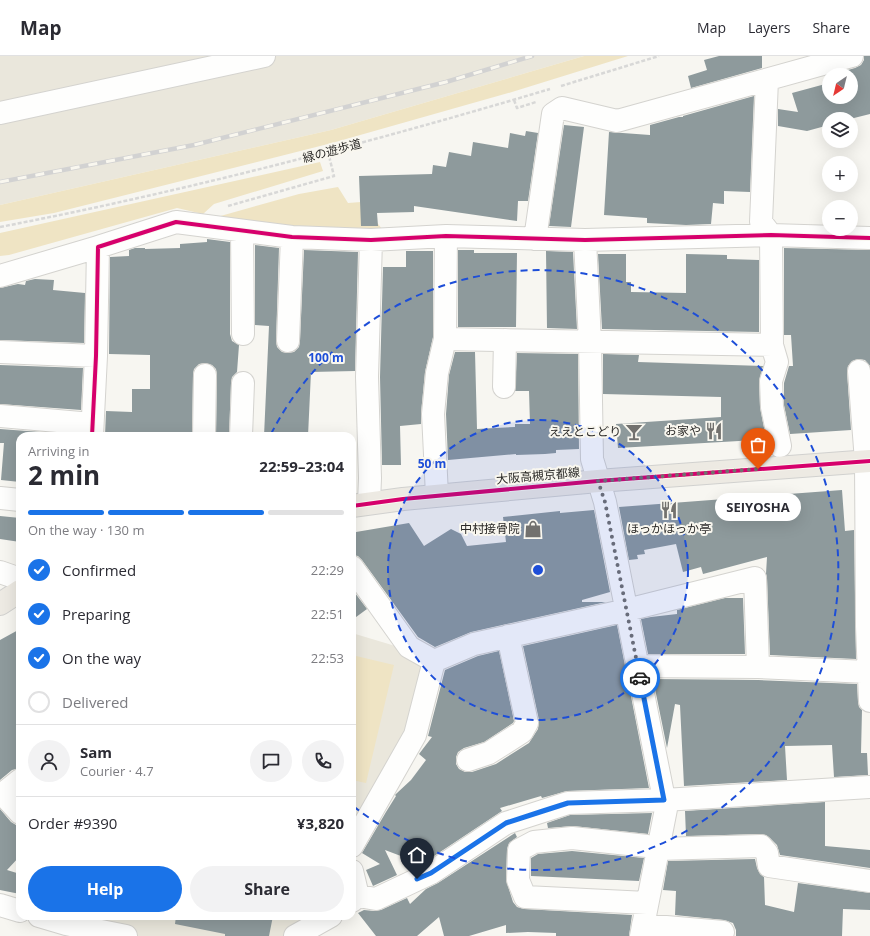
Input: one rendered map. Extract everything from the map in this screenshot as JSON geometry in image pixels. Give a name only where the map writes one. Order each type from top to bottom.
[{"type":"main road","name":"大阪高槻京都線","points":[[361,504],[437,495],[598,481],[868,461]]},
{"type":"main road","points":[[0,604],[16,594]]},
{"type":"street","points":[[0,113],[264,56]]},
{"type":"street","points":[[535,239],[553,114],[562,108],[616,121],[852,56]]},
{"type":"street","points":[[767,80],[761,222],[770,234],[772,345],[777,362],[771,381],[772,406],[780,446]]},
{"type":"street","points":[[0,276],[176,222],[292,237],[371,240],[446,236],[585,240],[770,234],[870,238]]},
{"type":"street","points":[[242,231],[243,334]]},
{"type":"street","points":[[437,495],[433,414],[437,372],[445,339],[446,236]]},
{"type":"street","points":[[288,341],[292,237]]},
{"type":"street","points":[[361,504],[370,478],[367,377],[371,240]]},
{"type":"street","points":[[585,240],[590,342],[592,459],[605,502],[666,809],[642,930],[723,932]]},
{"type":"street","points":[[0,416],[92,430],[96,356],[98,247]]},
{"type":"street","points":[[445,339],[772,345]]},
{"type":"street","points":[[504,340],[504,388]]},
{"type":"street","points":[[0,352],[96,356]]},
{"type":"street","points":[[859,371],[868,461],[868,626],[870,701]]},
{"type":"street","points":[[204,432],[205,375]]},
{"type":"street","points":[[241,432],[243,383]]},
{"type":"street","points":[[0,498],[16,500]]},
{"type":"street","points":[[0,572],[16,578]]},
{"type":"street","points":[[356,573],[409,646],[434,661]]},
{"type":"street","points":[[434,661],[474,644],[626,610],[755,578],[758,667]]},
{"type":"street","points":[[468,760],[489,753],[522,732],[527,723],[508,636]]},
{"type":"street","points":[[356,839],[416,735],[434,661]]},
{"type":"street","points":[[638,666],[758,667],[869,672]]},
{"type":"street","points":[[16,783],[1,795],[16,809]]},
{"type":"street","points":[[356,898],[376,898],[431,873],[506,823],[568,803],[664,800],[870,787]]},
{"type":"street","points":[[647,903],[525,897],[518,880],[520,850],[534,842],[572,838],[647,846],[658,849],[761,846],[767,853],[769,866],[870,881]]},
{"type":"street","points":[[0,905],[16,910]]},
{"type":"street","points":[[46,920],[64,930],[126,936]]},
{"type":"street","points":[[295,936],[324,920]]},
{"type":"path","points":[[559,87],[659,56]]},
{"type":"path","points":[[223,207],[334,176],[328,152]]},
{"type":"shaded area","points":[[0,56],[584,56],[331,130],[0,205]]},
{"type":"shaded area","points":[[584,56],[628,56],[512,92],[332,143],[54,213],[0,222],[0,205],[331,130]]},
{"type":"shaded area","points":[[320,162],[323,171],[214,204],[203,214],[177,208],[9,255],[0,256],[0,233]]},
{"type":"shaded area","points":[[338,187],[348,203],[361,202],[382,229],[292,228],[217,217],[299,194]]},
{"type":"shaded area","points":[[356,634],[402,648],[407,659],[425,664],[410,733],[356,830]]},
{"type":"shaded area","points":[[356,656],[394,665],[366,783],[356,781]]},
{"type":"shaded area","points":[[73,920],[312,920],[285,936],[66,936]]},
{"type":"building","points":[[719,56],[762,56],[762,68],[691,88],[688,76],[707,70],[704,60]]},
{"type":"building","points":[[864,56],[870,56],[870,114],[858,117],[858,112],[822,112],[822,127],[807,131],[778,126],[778,109],[798,112],[792,93],[822,85],[822,104],[858,104],[858,68],[855,68],[861,65],[864,60]]},
{"type":"building","points":[[754,96],[750,192],[724,191],[724,204],[713,203],[711,224],[686,225],[647,223],[647,218],[604,215],[609,132],[650,135],[650,125]]},
{"type":"building","points":[[564,125],[584,127],[571,227],[549,226]]},
{"type":"building","points":[[526,131],[538,133],[528,201],[518,201],[517,221],[414,206],[414,212],[377,213],[378,226],[361,226],[359,176],[432,174],[433,165],[446,167],[449,152],[471,156],[473,142],[508,148],[510,133],[525,136]]},
{"type":"building","points":[[207,239],[230,242],[230,334],[232,341],[239,345],[237,372],[232,377],[231,383],[229,432],[216,432],[217,375],[216,369],[212,365],[205,363],[199,364],[194,369],[193,374],[192,432],[105,432],[106,411],[132,412],[132,389],[150,389],[150,355],[109,354],[110,257],[129,256],[129,250],[135,248],[180,248],[180,244],[207,242]]},
{"type":"building","points":[[255,245],[279,248],[276,341],[277,347],[282,352],[287,353],[294,352],[299,347],[300,341],[304,250],[358,252],[355,371],[311,372],[308,432],[264,432],[269,326],[255,325]]},
{"type":"building","points":[[784,248],[870,250],[870,366],[865,360],[858,359],[852,361],[848,366],[847,372],[851,430],[790,434],[784,405],[784,383],[789,366],[793,366],[791,335],[784,335]]},
{"type":"building","points":[[458,250],[474,250],[474,253],[517,253],[516,327],[458,327]]},
{"type":"building","points":[[406,251],[433,251],[433,337],[425,372],[421,424],[400,426],[401,465],[382,465],[380,377],[383,267],[406,267]]},
{"type":"building","points":[[546,251],[573,252],[577,329],[547,328]]},
{"type":"building","points":[[598,254],[626,254],[626,282],[631,282],[631,292],[686,293],[686,254],[727,255],[727,259],[759,260],[759,332],[602,329]]},
{"type":"building","points":[[35,279],[54,280],[53,290],[85,293],[84,343],[0,340],[0,288],[18,284],[25,285],[26,281]]},
{"type":"building","points":[[455,352],[475,352],[477,429],[515,427],[515,424],[530,424],[529,391],[515,391],[517,353],[578,354],[579,449],[556,450],[556,453],[545,454],[516,454],[448,460],[446,414],[449,375]]},
{"type":"building","points":[[603,354],[639,355],[638,362],[763,366],[759,381],[760,407],[766,438],[618,448],[616,424],[721,417],[721,397],[603,394]]},
{"type":"building","points":[[0,365],[83,368],[81,410],[0,404]]},
{"type":"building","points":[[0,429],[40,432],[16,432],[16,482],[1,480],[4,443],[0,443]]},
{"type":"building","points":[[842,490],[845,531],[854,530],[856,659],[770,655],[766,574],[767,557],[703,574],[701,567],[683,572],[676,544],[644,550],[645,554],[637,555],[638,559],[629,560],[619,507]]},
{"type":"building","points":[[594,510],[610,592],[582,600],[582,602],[606,602],[471,632],[435,647],[418,637],[362,560],[356,556],[356,532],[409,523],[424,546],[451,529],[461,534],[467,546],[506,542],[503,517],[560,511],[560,513]]},
{"type":"building","points":[[0,516],[16,518],[16,541],[0,539]]},
{"type":"building","points":[[356,594],[367,609],[356,617]]},
{"type":"building","points":[[725,598],[743,598],[745,654],[648,654],[641,619],[677,614],[677,610]]},
{"type":"building","points":[[617,625],[649,788],[567,791],[542,798],[541,796],[500,808],[502,811],[422,864],[385,850],[397,875],[373,886],[366,870],[380,864],[362,853],[396,796],[395,795],[411,780],[426,760],[419,754],[432,737],[428,736],[445,670],[478,656],[499,651],[514,721],[484,742],[464,748],[458,752],[456,764],[459,769],[465,772],[472,772],[496,764],[529,743],[538,729],[539,720],[523,646]]},
{"type":"building","points":[[16,631],[16,769],[12,770],[0,780],[0,640]]},
{"type":"building","points":[[653,679],[758,680],[857,684],[858,702],[859,707],[862,710],[861,753],[867,753],[868,775],[834,777],[832,745],[785,746],[787,780],[684,786],[680,705],[675,704],[667,748]]},
{"type":"building","points":[[825,802],[825,846],[870,850],[870,868],[780,855],[777,845],[766,835],[761,834],[686,836],[685,811]]},
{"type":"building","points":[[0,809],[11,822],[16,825],[16,860],[7,870],[16,873],[16,893],[0,890]]},
{"type":"building","points":[[652,813],[648,834],[573,826],[548,828],[547,823],[570,815]]},
{"type":"building","points":[[515,833],[517,837],[509,843],[507,849],[506,880],[513,902],[517,907],[524,909],[632,915],[629,936],[556,936],[556,933],[506,933],[506,925],[469,936],[444,936],[439,917],[417,936],[376,936],[358,913],[364,910],[381,910],[407,898],[410,904],[426,889],[438,883]]},
{"type":"building","points":[[572,851],[644,858],[639,881],[531,876],[531,858],[538,854]]},
{"type":"building","points":[[755,859],[760,874],[764,877],[765,905],[794,912],[798,883],[870,893],[870,910],[843,909],[842,936],[736,936],[736,930],[733,923],[724,920],[675,915],[676,891],[663,890],[668,861]]},
{"type":"building","points":[[176,920],[272,920],[269,936],[225,936],[225,934],[175,924]]},
{"type":"railway","points":[[0,182],[194,145],[446,82],[532,56]]},
{"type":"cycle path","points":[[92,432],[96,356],[98,247],[176,222],[292,237],[371,240],[446,236],[585,240],[771,235],[870,238]]},
{"type":"cycle path","points":[[356,505],[403,499],[598,481],[870,461]]},
{"type":"way so far","points":[[640,678],[605,502],[598,481],[758,469]]},
{"type":"place","name":"お家や","points":[[714,431]]},
{"type":"place","name":"ええとこどり","points":[[634,432]]},
{"type":"place","name":"SEIYOSHA","points":[[758,469]]},
{"type":"place","name":"ほっかほっか亭","points":[[669,510]]},
{"type":"place","name":"中村接骨院","points":[[533,529]]},
{"type":"route","points":[[417,879],[431,873],[506,823],[568,803],[664,800],[640,678]]}]
